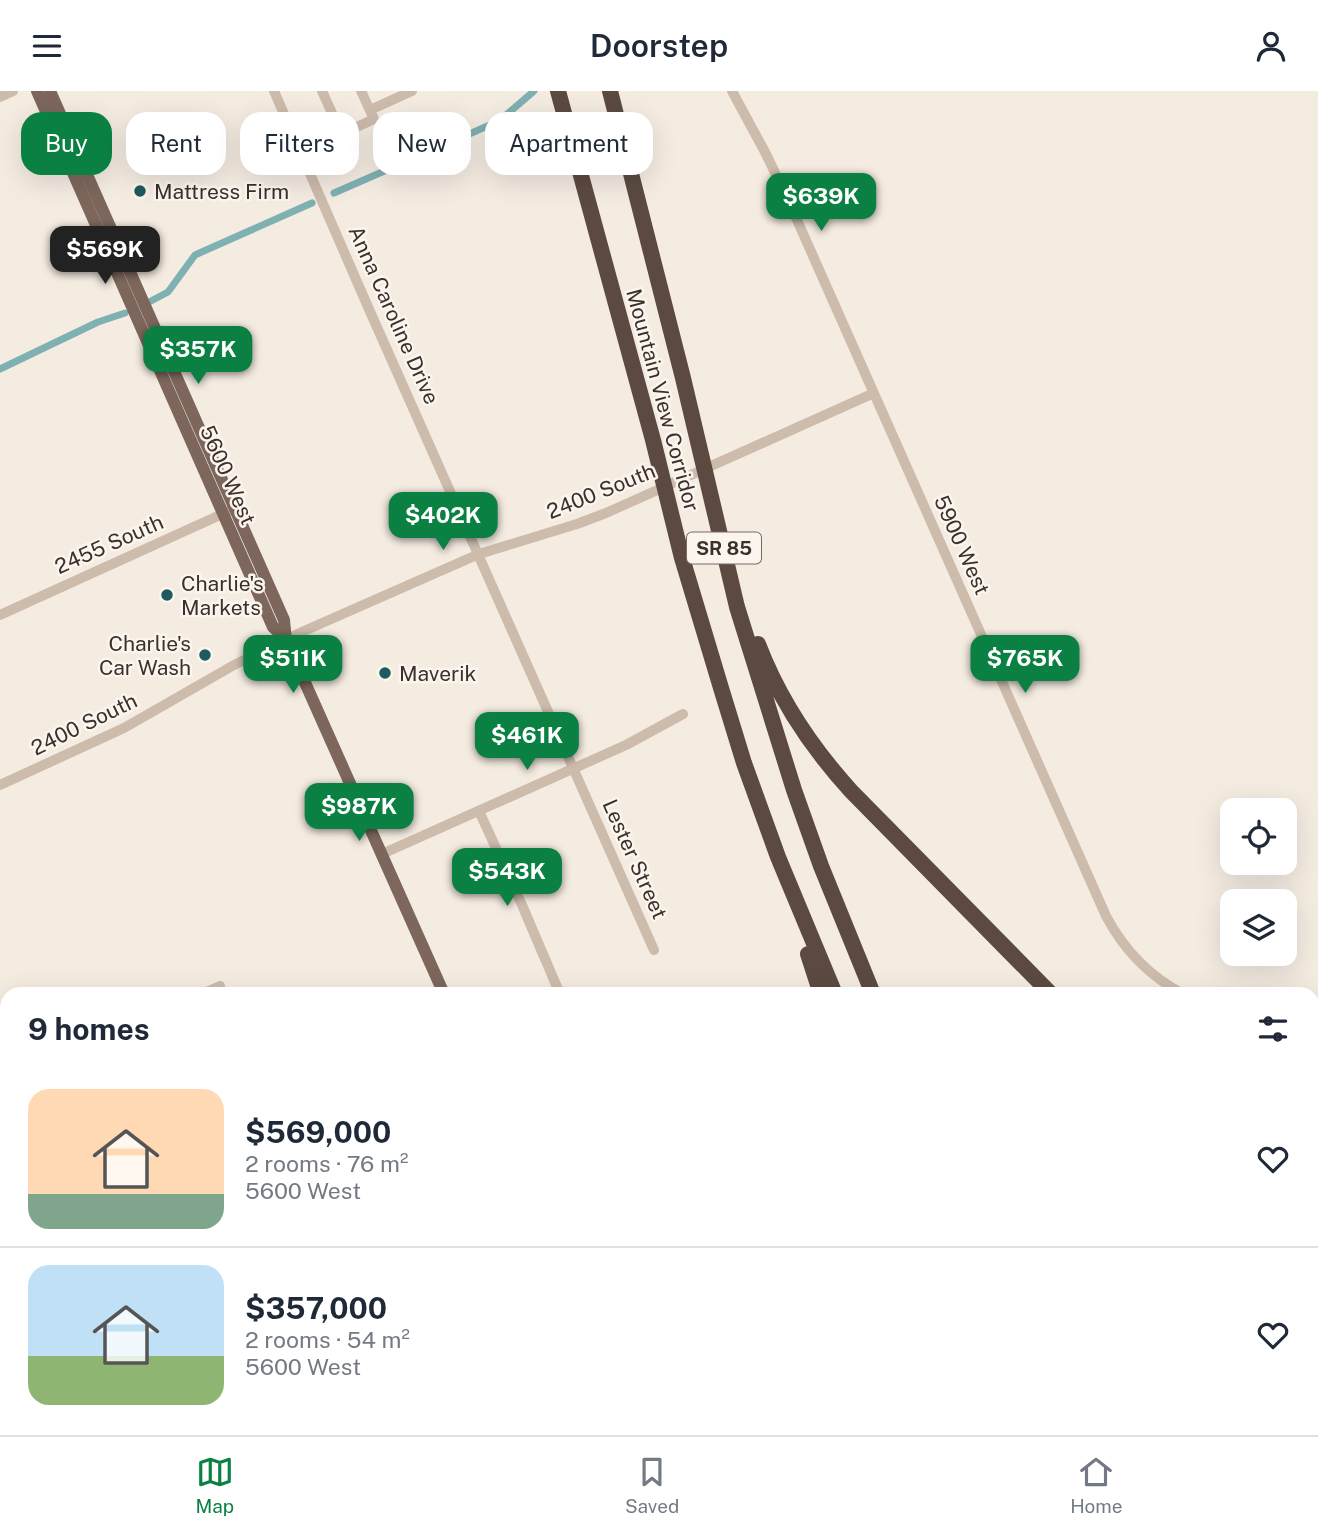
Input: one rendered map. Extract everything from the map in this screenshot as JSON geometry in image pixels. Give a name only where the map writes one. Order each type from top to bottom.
[{"type":"highway","name":"Mountain View Corridor","points":[[610,91],[683,378],[737,607],[793,790],[870,987]]},
{"type":"highway","name":"Mountain View Corridor","points":[[559,95],[653,440],[682,558],[744,763],[778,857],[832,987]]},
{"type":"highway","points":[[719,525],[760,649],[785,701],[810,741],[851,791],[1044,987]]},
{"type":"highway","points":[[744,763],[819,987]]},
{"type":"main road","name":"5600 West","points":[[37,91],[229,511],[284,620],[286,640],[441,987]]},
{"type":"main road","points":[[43,91],[52,112]]},
{"type":"main road","name":"5600 West","points":[[50,91],[59,112]]},
{"type":"main road","name":"5600 West","points":[[86,175],[229,511]]},
{"type":"street","points":[[0,97],[13,91]]},
{"type":"street","name":"Anna Caroline Drive","points":[[274,91],[283,112]]},
{"type":"street","points":[[321,91],[330,112]]},
{"type":"street","points":[[361,91],[372,115]]},
{"type":"street","points":[[359,124],[412,91]]},
{"type":"street","name":"5900 West","points":[[732,91],[789,202],[1106,916],[1120,940],[1143,965],[1171,987]]},
{"type":"street","name":"Anna Caroline Drive","points":[[310,175],[479,554]]},
{"type":"street","name":"2400 South","points":[[0,785],[124,728],[234,665],[286,640],[479,554],[577,524],[874,393]]},
{"type":"street","name":"2455 South","points":[[0,615],[229,511]]},
{"type":"street","name":"Lester Street","points":[[479,554],[654,950]]},
{"type":"street","points":[[382,854],[574,769],[683,714]]},
{"type":"street","points":[[478,811],[557,987]]},
{"type":"waterway","points":[[334,193],[499,121],[534,91]]},
{"type":"waterway","points":[[151,301],[168,292],[195,255],[312,203]]},
{"type":"waterway","points":[[0,369],[98,322],[125,313]]},
{"type":"place","name":"Mattress Firm","points":[[140,191]]},
{"type":"place","name":"Charlie's Markets","points":[[167,595]]},
{"type":"place","name":"Charlie's Car Wash","points":[[205,655]]},
{"type":"place","name":"Maverik","points":[[385,673]]}]
